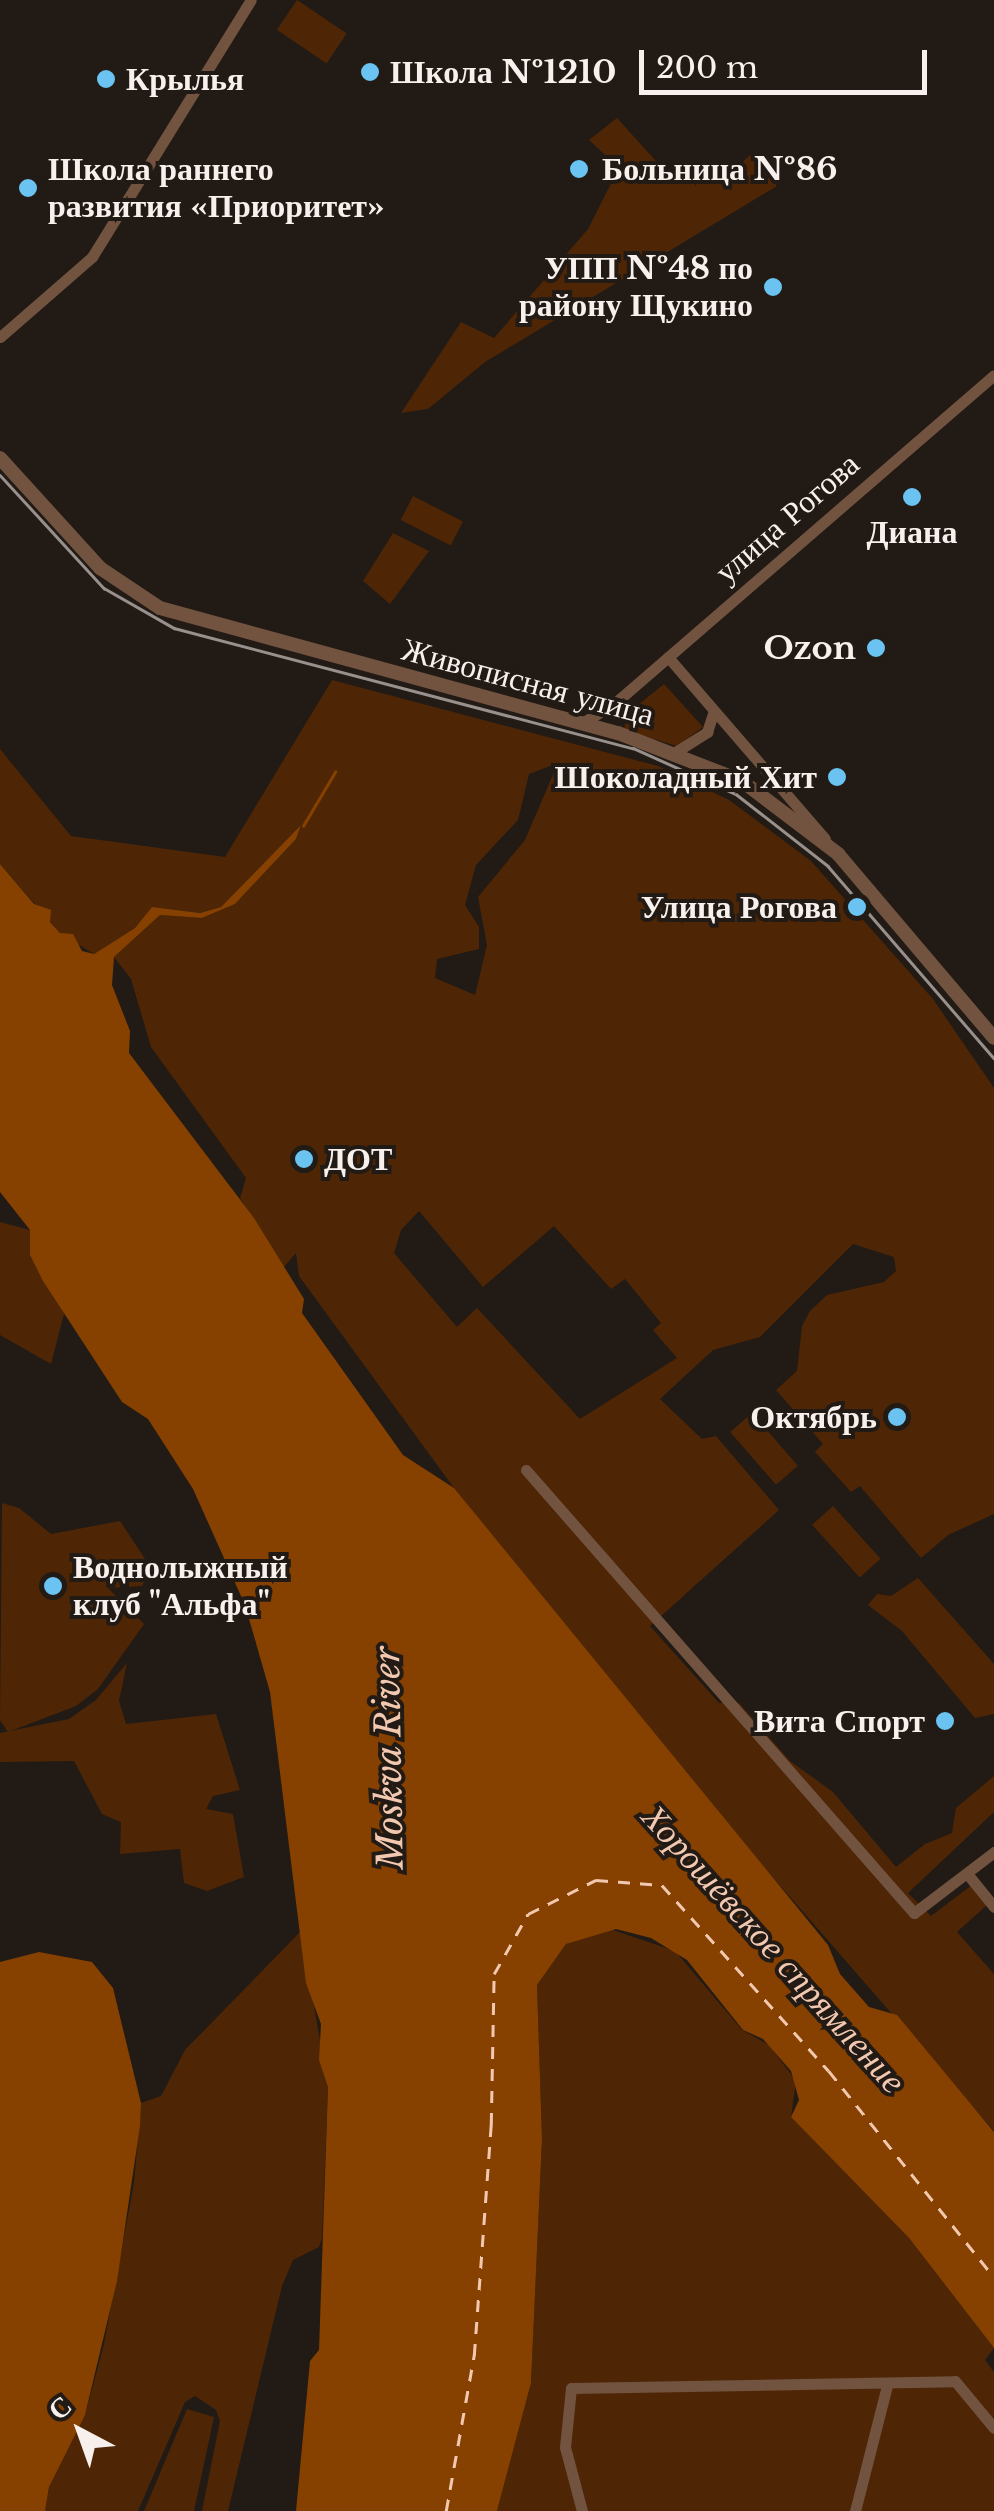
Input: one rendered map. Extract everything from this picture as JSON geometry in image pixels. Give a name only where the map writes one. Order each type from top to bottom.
[{"type":"street","points":[[0,337],[92,257],[251,0]]},
{"type":"street","name":"улица Рогова","points":[[582,724],[615,703],[994,375]]},
{"type":"street","name":"Живописная улица","points":[[0,458],[100,568],[160,608],[677,750],[762,793],[838,854],[994,1038]]},
{"type":"street","points":[[668,657],[838,854]]},
{"type":"street","points":[[615,703],[612,718],[618,733]]},
{"type":"street","points":[[677,750],[707,732],[714,711]]},
{"type":"street","points":[[526,1470],[914,1914],[955,1878],[968,1876],[994,1852]]},
{"type":"street","points":[[968,1876],[994,1907]]},
{"type":"street","points":[[582,2511],[564,2447],[571,2388],[954,2381],[994,2428]]},
{"type":"street","points":[[855,2511],[887,2385]]},
{"type":"shaded area","points":[[297,0],[347,34],[327,63],[277,30]]},
{"type":"shaded area","points":[[617,118],[676,183],[708,170],[731,173],[750,155],[777,186],[485,362],[428,409],[401,413],[461,322],[494,338],[588,229],[619,168],[589,140]]},
{"type":"shaded area","points":[[413,496],[463,521],[451,545],[401,520]]},
{"type":"shaded area","points":[[393,533],[429,551],[390,604],[363,581]]},
{"type":"shaded area","points":[[332,680],[658,766],[729,800],[811,861],[933,999],[994,1088],[994,1514],[948,1535],[921,1558],[860,1486],[851,1492],[815,1452],[823,1444],[776,1390],[797,1371],[802,1326],[810,1311],[827,1295],[884,1282],[896,1271],[894,1257],[853,1244],[760,1337],[713,1350],[660,1399],[702,1439],[716,1436],[779,1510],[650,1626],[719,1703],[739,1703],[790,1761],[833,1792],[896,1867],[925,1844],[952,1833],[956,1808],[994,1776],[994,1812],[908,1893],[931,1916],[972,1885],[988,1904],[957,1932],[994,1974],[994,2131],[682,1773],[454,1488],[299,1276],[296,1253],[283,1268],[240,1198],[246,1178],[151,1047],[131,979],[114,957],[160,915],[202,918],[235,904],[296,839],[301,825],[221,907],[200,913],[152,907],[135,928],[94,954],[60,933],[0,864],[0,749],[71,836],[225,857]],"holes":[[[558,763],[525,840],[478,897],[487,945],[475,995],[435,978],[437,959],[479,949],[479,927],[465,905],[476,865],[518,820],[529,774]],[[419,1211],[483,1287],[554,1226],[611,1289],[625,1279],[661,1323],[653,1330],[677,1358],[580,1419],[477,1308],[457,1327],[394,1253],[401,1230]]]},
{"type":"shaded area","points":[[664,684],[703,727],[677,746],[624,730],[627,714]]},
{"type":"shaded area","points":[[0,1222],[30,1230],[30,1255],[65,1310],[51,1364],[0,1335]]},
{"type":"shaded area","points":[[752,1413],[798,1466],[776,1485],[730,1432]]},
{"type":"shaded area","name":"Воднолыжный клуб \"Альфа\"","points":[[2,1503],[19,1508],[51,1534],[120,1521],[151,1568],[142,1586],[108,1588],[144,1624],[98,1689],[76,1706],[8,1732],[0,1720]]},
{"type":"shaded area","points":[[833,1506],[881,1559],[860,1577],[812,1525]]},
{"type":"shaded area","points":[[918,1578],[994,1664],[994,1714],[975,1718],[902,1631],[868,1605],[877,1594],[891,1596]]},
{"type":"shaded area","points":[[127,1663],[119,1701],[126,1724],[216,1714],[240,1790],[213,1796],[206,1809],[233,1814],[244,1877],[207,1891],[184,1883],[180,1849],[120,1854],[121,1822],[102,1814],[74,1761],[0,1762],[0,1733],[69,1719],[96,1700]]},
{"type":"shaded area","points":[[607,1928],[675,1951],[742,2030],[769,2045],[796,2081],[791,2117],[909,2238],[994,2348],[985,2360],[994,2372],[994,2511],[497,2511],[531,2383],[542,2139],[537,1985],[566,1944]]},
{"type":"shaded area","points":[[301,1931],[328,2087],[322,2238],[319,2247],[293,2260],[282,2286],[228,2511],[202,2511],[220,2421],[216,2410],[195,2396],[185,2402],[138,2511],[45,2511],[49,2487],[87,2408],[104,2344],[134,2183],[141,2103],[161,2096],[185,2050]]},
{"type":"shaded area","points":[[187,2409],[214,2417],[194,2511],[144,2511]]},
{"type":"water","points":[[301,825],[296,839],[235,904],[202,918],[160,915],[114,957],[112,985],[130,1031],[129,1053],[254,1218],[304,1299],[302,1313],[403,1455],[454,1488],[828,1945],[840,1974],[869,2007],[897,2015],[994,2132],[994,2348],[909,2238],[791,2117],[799,2100],[791,2071],[763,2039],[743,2030],[687,1960],[651,1938],[616,1929],[566,1944],[537,1985],[542,2139],[531,2383],[497,2511],[296,2511],[310,2361],[319,2350],[328,2087],[319,2060],[321,2024],[306,1983],[270,1692],[245,1605],[193,1489],[148,1419],[122,1402],[43,1281],[30,1255],[30,1230],[0,1192],[0,864],[34,904],[51,910],[50,922],[60,933],[73,934],[82,951],[94,954],[135,928],[152,907],[200,913],[221,907]]},
{"type":"water","points":[[39,1952],[92,1962],[113,1988],[141,2103],[140,2126],[117,2281],[85,2415],[49,2487],[45,2511],[0,2511],[0,1962]]},
{"type":"waterway","points":[[303,826],[335,772]]},
{"type":"ferry route","points":[[446,2511],[474,2356],[491,2125],[494,1974],[528,1914],[596,1880],[662,1885],[829,2071],[994,2277]]},
{"type":"tram line","points":[[0,475],[104,588],[174,628],[633,748],[736,794],[828,866],[994,1058]]},
{"type":"place","name":"Школа №1210","points":[[370,72]]},
{"type":"place","name":"Крылья","points":[[106,79]]},
{"type":"place","name":"Больница №86","points":[[579,169]]},
{"type":"place","name":"Школа раннего развития «Приоритет»","points":[[28,188]]},
{"type":"place","name":"УПП №48 по району Щукино","points":[[773,287]]},
{"type":"place","name":"Диана","points":[[912,497]]},
{"type":"place","name":"Ozon","points":[[876,648]]},
{"type":"place","name":"Шоколадный Хит","points":[[837,777]]},
{"type":"place","name":"Улица Рогова","points":[[857,907]]},
{"type":"place","name":"ДОТ","points":[[304,1159]]},
{"type":"place","name":"Октябрь","points":[[897,1417]]},
{"type":"place","name":"Воднолыжный клуб \"Альфа\"","points":[[53,1586]]},
{"type":"place","name":"Вита Спорт","points":[[945,1721]]},
{"type":"water label","name":"Moskva River","points":[[389,1758]]},
{"type":"water label","name":"Хорошёвское спрямление","points":[[774,1949]]}]
